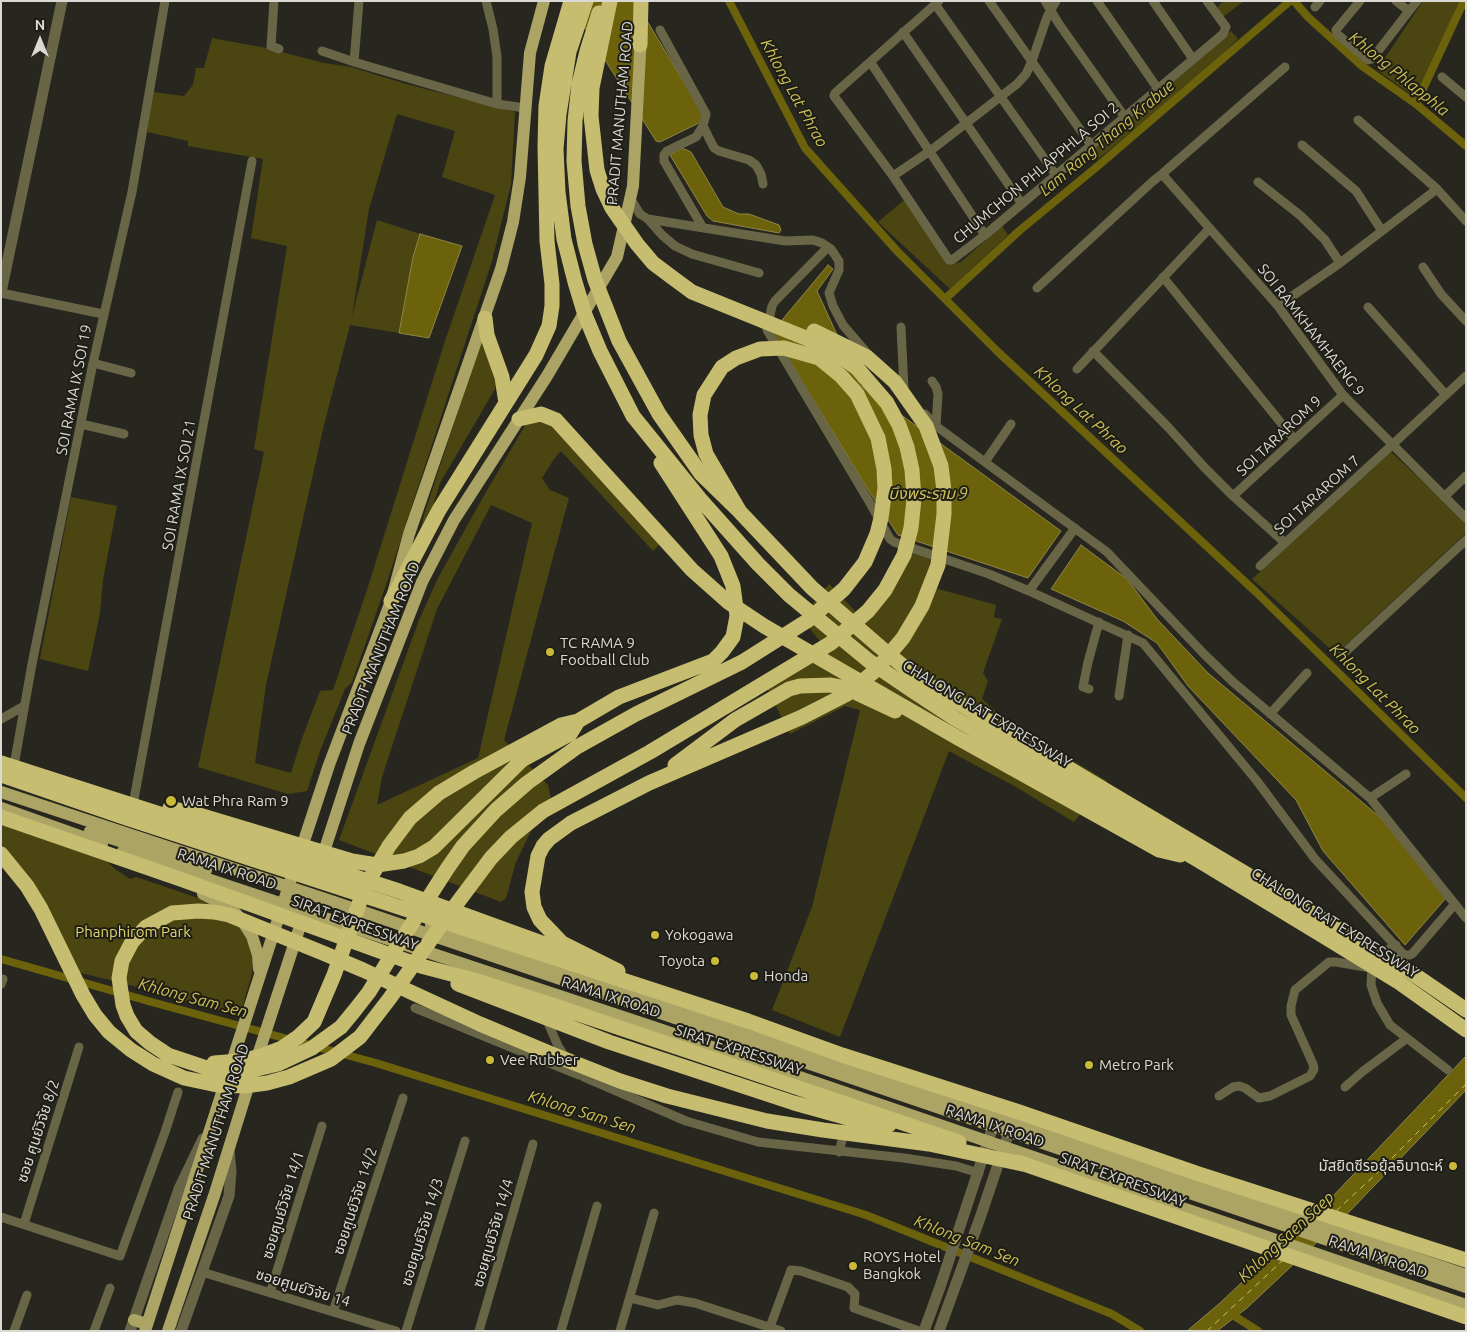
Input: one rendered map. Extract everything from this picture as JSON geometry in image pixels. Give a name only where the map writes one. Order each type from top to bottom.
[{"type":"highway","points":[[391,601],[439,510],[536,356],[549,326],[552,306],[552,284],[548,241],[545,146],[546,106],[552,66],[571,1]]},
{"type":"highway","name":"CHALONG RAT EXPRESSWAY","points":[[586,1],[569,52],[556,149],[558,192],[564,239],[585,315],[600,351],[634,416],[700,499],[758,564],[789,595],[869,661],[954,718],[1198,860],[1397,982],[1466,1030]]},
{"type":"highway","name":"CHALONG RAT EXPRESSWAY","points":[[603,1],[586,52],[579,84],[575,121],[574,161],[578,206],[590,262],[606,311],[619,341],[659,414],[701,474],[812,588],[920,680],[1406,969],[1466,1010]]},
{"type":"highway","points":[[1,854],[27,886],[41,909],[83,995],[95,1015],[109,1032],[131,1050],[153,1064],[184,1078],[217,1085],[244,1086],[267,1083],[289,1077],[337,1055],[360,1037],[491,858],[511,837],[543,811],[650,752],[831,643],[868,611],[885,590],[904,555],[911,528],[914,499],[912,470],[899,425],[874,385],[842,356],[823,345],[692,292],[654,263],[622,226],[603,189],[598,170],[591,116],[592,88],[610,1]]},
{"type":"highway","points":[[640,45],[641,1]]},
{"type":"highway","points":[[664,994],[562,943],[540,920],[534,907],[532,892],[538,856],[549,839],[571,823],[649,783],[802,717],[848,694],[876,670],[903,638],[922,606],[938,565],[944,514],[941,466],[926,426],[895,382],[867,356],[829,337],[797,324],[738,311]]},
{"type":"highway","points":[[485,318],[486,335],[502,377],[506,403]]},
{"type":"highway","points":[[740,512],[706,454],[701,435],[700,415],[704,395],[722,367],[736,358],[760,349],[784,348],[819,358],[841,376],[857,394],[878,438],[884,469],[885,488],[881,518],[865,562],[844,589],[807,621],[742,662],[636,714],[577,747],[527,782],[479,828],[447,869],[369,992],[346,1021],[312,1048],[278,1064],[244,1072],[216,1072],[168,1054],[150,1043],[136,1031],[128,1016],[123,1004],[118,978],[122,962],[132,942],[146,927],[172,913],[214,912],[229,915],[339,960],[480,1024],[550,1053],[667,1096],[767,1120],[824,1130],[929,1144],[1027,1165]]},
{"type":"highway","points":[[519,419],[541,414],[556,420],[692,570],[728,602],[764,626],[1158,850],[1198,860]]},
{"type":"highway","points":[[193,1064],[240,1061],[261,1056],[282,1048],[298,1037],[314,1022],[325,998],[365,887],[389,846],[410,818],[439,793],[474,772],[561,726],[578,721],[619,697],[712,661],[722,652],[733,637],[737,616],[732,586],[720,556],[665,470],[634,416]]},
{"type":"highway","points":[[649,783],[735,720],[789,689],[810,684],[831,685],[860,694],[958,738]]},
{"type":"highway","points":[[650,752],[685,741],[735,720]]},
{"type":"highway","points":[[95,793],[190,813],[352,861],[377,865],[404,861],[434,847],[522,760],[570,734],[578,721]]},
{"type":"highway","points":[[478,802],[551,752],[577,747]]},
{"type":"highway","points":[[1,763],[399,891],[572,954],[596,969],[615,986]]},
{"type":"highway","name":"SIRAT EXPRESSWAY","points":[[3,783],[126,818],[664,994],[1199,1174],[1466,1260]]},
{"type":"highway","name":"SIRAT EXPRESSWAY","points":[[1,817],[192,883],[421,966],[474,980],[555,1006],[1027,1165],[1466,1317]]},
{"type":"highway","points":[[421,966],[454,983],[609,1042],[794,1103],[848,1118],[906,1127],[956,1130]]},
{"type":"main road","name":"PRADIT MANUTHAM ROAD","points":[[146,1327],[329,765],[391,601],[409,534],[501,269],[513,222],[520,177],[530,53],[544,1]]},
{"type":"main road","name":"PRADIT MANUTHAM ROAD","points":[[169,1330],[359,744],[422,582],[454,520],[548,376],[617,256],[630,198],[637,130],[640,45],[643,20],[648,1]]},
{"type":"main road","points":[[374,648],[378,653],[394,654]]},
{"type":"main road","name":"RAMA IX ROAD","points":[[3,783],[169,837],[188,837],[292,878],[1466,1275]]},
{"type":"main road","name":"RAMA IX ROAD","points":[[3,783],[341,905],[1466,1287]]},
{"type":"main road","name":"RAMA IX ROAD","points":[[1,802],[1466,1296]]},
{"type":"main road","name":"RAMA IX ROAD","points":[[1,808],[175,869],[1004,1146],[1466,1305]]},
{"type":"main road","points":[[175,869],[184,864],[188,858],[188,837]]},
{"type":"main road","points":[[328,840],[344,878],[363,902]]},
{"type":"main road","points":[[116,849],[126,863],[214,898],[232,909],[252,936],[258,955],[260,976]]},
{"type":"main road","points":[[298,934],[307,930],[363,946],[388,949],[414,948]]},
{"type":"main road","points":[[980,1167],[982,1139]]},
{"type":"main road","points":[[1113,1183],[1147,1201],[1258,1238],[1272,1235],[1278,1228],[1281,1216],[1279,1207],[1273,1201],[1158,1162],[1123,1159]]},
{"type":"main road","points":[[132,1326],[146,1327]]},
{"type":"street","points":[[62,1],[1,293],[104,314]]},
{"type":"street","name":"SOI RAMA IX SOI 19","points":[[3,783],[24,706],[93,363],[132,192],[165,1]]},
{"type":"street","points":[[274,1],[270,46],[279,48]]},
{"type":"street","points":[[354,62],[359,1]]},
{"type":"street","points":[[486,1],[494,29],[497,57],[497,104]]},
{"type":"street","points":[[990,1],[1014,38],[1091,145]]},
{"type":"street","points":[[1045,1],[1054,5]]},
{"type":"street","points":[[1097,1],[1158,89]]},
{"type":"street","points":[[1153,1],[1193,59]]},
{"type":"street","name":"CHUMCHON PHLAPPHLA SOI 2","points":[[893,176],[950,260],[954,260],[1226,31],[1226,27],[1207,1]]},
{"type":"street","points":[[1360,1],[1336,30],[1337,34],[1368,60],[1372,59],[1417,1]]},
{"type":"street","points":[[1396,1],[1409,11]]},
{"type":"street","points":[[1054,5],[1040,34],[1026,74],[1017,84],[1001,97],[966,124],[930,151],[893,176],[834,96],[835,93],[937,3],[1001,97],[1056,175]]},
{"type":"street","points":[[1054,5],[1059,24],[1124,116]]},
{"type":"street","points":[[660,30],[706,114],[703,126],[696,137],[667,151],[664,155],[664,161],[703,228]]},
{"type":"street","points":[[903,32],[1022,204]]},
{"type":"street","points":[[322,51],[497,104],[525,108]]},
{"type":"street","points":[[871,63],[985,235]]},
{"type":"street","points":[[1037,288],[1152,182],[1285,67]]},
{"type":"street","points":[[1442,77],[1466,96]]},
{"type":"street","points":[[1358,120],[1437,189],[1466,221]]},
{"type":"street","points":[[703,126],[714,148],[718,151],[749,160],[756,165],[761,174],[763,184]]},
{"type":"street","points":[[1302,145],[1356,190],[1382,231]]},
{"type":"street","name":"SOI RAMA IX SOI 21","points":[[131,813],[252,161]]},
{"type":"street","name":"SOI RAMKHAMHAENG 9","points":[[1162,174],[1278,306],[1343,395],[1466,518]]},
{"type":"street","points":[[1258,182],[1301,216],[1325,240],[1340,262]]},
{"type":"street","points":[[1278,306],[1437,189]]},
{"type":"street","points":[[630,198],[640,214],[648,219],[662,235],[676,246],[692,254],[759,273]]},
{"type":"street","points":[[648,219],[786,241],[813,240],[828,247],[839,261],[839,270],[832,283],[830,293],[833,306],[843,325],[857,343],[904,389],[936,426],[1108,552],[1233,682],[1370,798],[1466,918]]},
{"type":"street","points":[[1076,369],[1209,229]]},
{"type":"street","points":[[828,247],[772,306],[766,330],[890,539],[989,574],[1143,643],[1257,781],[1315,859],[1404,955],[1411,955],[1454,905]]},
{"type":"street","points":[[1423,267],[1441,294],[1466,321]]},
{"type":"street","points":[[1162,277],[1294,439]]},
{"type":"street","points":[[1368,307],[1446,395]]},
{"type":"street","points":[[901,327],[904,389]]},
{"type":"street","points":[[1093,350],[1233,496],[1285,543]]},
{"type":"street","points":[[93,363],[131,373]]},
{"type":"street","name":"SOI TARAROM 7","points":[[1260,566],[1466,376]]},
{"type":"street","points":[[932,381],[938,394],[936,426]]},
{"type":"street","name":"SOI TARAROM 9","points":[[1233,496],[1343,395]]},
{"type":"street","points":[[81,424],[124,434]]},
{"type":"street","points":[[985,462],[1012,424]]},
{"type":"street","points":[[1444,497],[1466,476]]},
{"type":"street","points":[[1029,591],[1075,528]]},
{"type":"street","points":[[1342,655],[1466,540]]},
{"type":"street","points":[[1089,689],[1083,687],[1099,622]]},
{"type":"street","points":[[1119,696],[1128,635]]},
{"type":"street","points":[[1270,714],[1307,673]]},
{"type":"street","points":[[1,718],[24,706]]},
{"type":"street","points":[[1370,798],[1406,774]]},
{"type":"street","points":[[1,860],[24,890],[56,957]]},
{"type":"street","points":[[51,945],[63,940]]},
{"type":"street","points":[[1396,945],[1378,955],[1371,968],[1371,985],[1380,1010],[1390,1025],[1448,1070]]},
{"type":"street","points":[[1219,1096],[1233,1087],[1239,1086],[1259,1098],[1270,1096],[1310,1076],[1314,1068],[1313,1064],[1291,1015],[1295,990],[1329,962],[1371,968]]},
{"type":"street","points":[[533,988],[558,1046],[568,1062],[584,1077]]},
{"type":"street","points":[[415,1008],[686,1121],[758,1142],[956,1166],[980,1167],[924,1331]]},
{"type":"street","points":[[1345,1087],[1406,1039]]},
{"type":"street","name":"ซอย ศูนย์วิจัย 8/2","points":[[24,1224],[79,1047]]},
{"type":"street","points":[[1,1217],[120,1256],[166,1132],[178,1092]]},
{"type":"street","name":"ซอยศูนย์วิจัย 14/2","points":[[333,1312],[403,1098]]},
{"type":"street","points":[[132,1326],[178,1189],[217,1108]]},
{"type":"street","points":[[982,1139],[997,1116]]},
{"type":"street","points":[[839,1152],[848,1118]]},
{"type":"street","points":[[939,1331],[980,1218],[1012,1121]]},
{"type":"street","name":"ซอยศูนย์วิจัย 14/1","points":[[270,1293],[322,1126]]},
{"type":"street","name":"ซอยศูนย์วิจัย 14/3","points":[[406,1331],[465,1141]]},
{"type":"street","name":"ซอยศูนย์วิจัย 14/4","points":[[479,1331],[533,1144]]},
{"type":"street","points":[[182,1331],[229,1196],[231,1171],[229,1148]]},
{"type":"street","points":[[561,1331],[597,1206]]},
{"type":"street","points":[[620,1331],[654,1213]]},
{"type":"street","points":[[770,1328],[791,1270],[801,1270],[848,1287],[855,1294],[854,1308],[919,1331]]},
{"type":"street","name":"ซอยศูนย์วิจัย 14","points":[[202,1272],[396,1331]]},
{"type":"street","points":[[94,1331],[110,1288]]},
{"type":"street","points":[[14,1331],[27,1295]]},
{"type":"street","points":[[630,1298],[658,1305],[677,1300],[695,1303],[780,1331]]},
{"type":"green space","points":[[1223,1],[1244,1],[1223,17],[1215,10]]},
{"type":"green space","points":[[1423,1],[1461,1],[1416,98],[1377,70]]},
{"type":"green space","points":[[1231,31],[1238,39],[1201,75],[1097,160],[1089,150]]},
{"type":"green space","points":[[212,38],[266,48],[324,63],[351,67],[406,84],[515,112],[511,184],[492,261],[386,585],[352,682],[345,689],[320,751],[307,791],[288,794],[198,767],[264,452],[254,449],[287,246],[251,238],[263,159],[188,146],[188,141],[147,132],[153,92],[184,96],[193,85],[196,68],[204,68]],"holes":[[[397,114],[455,131],[442,177],[495,195],[445,341],[366,593],[333,690],[320,691],[291,773],[255,763],[266,685],[324,425],[350,325],[399,333],[413,257],[420,234],[377,220],[352,316],[369,209]]]},
{"type":"green space","points":[[904,200],[947,260],[953,264],[961,262],[1002,226],[1008,235],[950,289],[878,222]]},
{"type":"green space","points":[[481,341],[498,377],[495,389],[440,483],[433,506],[420,532],[424,515]]},
{"type":"green space","points":[[545,419],[661,543],[653,551],[561,451],[554,459],[542,478],[550,490],[569,498],[504,740],[548,785],[553,808],[531,831],[516,862],[506,898],[501,902],[339,840],[419,620],[438,578],[526,424]],"holes":[[[491,505],[532,523],[478,758],[377,805],[382,777],[437,609]]]},
{"type":"green space","points":[[1391,452],[1466,521],[1466,533],[1336,654],[1252,579]]},
{"type":"green space","points":[[71,497],[117,506],[103,580],[100,613],[88,671],[40,659]]},
{"type":"green space","points":[[909,550],[945,562],[935,588],[996,605],[994,617],[1002,619],[983,673],[988,681],[982,699],[1009,723],[1107,781],[1074,822],[1016,787],[949,751],[840,1037],[772,1010],[812,907],[860,710],[845,706],[790,734],[767,688],[828,651],[801,618],[829,584],[863,619]]},
{"type":"green space","name":"Phanphirom Park","points":[[1,819],[103,858],[130,879],[136,877],[210,902],[236,922],[250,944],[253,960],[252,974],[242,1008],[212,1010],[158,992],[77,972],[1,851]]},
{"type":"water","points":[[568,1],[635,1],[703,114],[701,122],[660,142],[656,141]]},
{"type":"water","points":[[682,148],[691,152],[723,207],[739,214],[749,214],[779,225],[781,230],[779,233],[713,221],[707,216],[670,155]]},
{"type":"water","points":[[420,234],[462,246],[429,338],[399,333],[413,257]]},
{"type":"water","name":"บึงพระราม 9","points":[[828,265],[833,269],[817,291],[860,385],[1061,531],[1028,578],[898,535],[867,488],[772,332]]},
{"type":"water","points":[[1081,545],[1127,579],[1157,619],[1208,673],[1381,818],[1446,898],[1405,945],[1323,851],[1296,800],[1188,686],[1157,643],[1123,621],[1051,589]]},
{"type":"water","points":[[1466,1056],[1466,1090],[1351,1210],[1247,1308],[1217,1331],[1187,1331],[1220,1303],[1333,1196]]},
{"type":"waterway","name":"Khlong Lat Phrao","points":[[729,1],[805,148],[897,251],[997,351],[1257,593],[1466,798]]},
{"type":"waterway","name":"Lam Rang Thang Krabue","points":[[945,299],[1019,231],[1290,1]]},
{"type":"waterway","name":"Khlong Phlapphla","points":[[1294,1],[1308,17],[1362,66],[1416,104],[1466,146]]},
{"type":"waterway","points":[[1416,104],[1464,1]]},
{"type":"waterway","name":"Khlong Sam Sen","points":[[1,959],[376,1063],[866,1215],[1112,1314],[1140,1331]]},
{"type":"waterway","points":[[1228,1312],[1258,1331]]},
{"type":"ferry route","points":[[1336,1211],[1374,1176],[1466,1084]]},
{"type":"ferry route","points":[[1207,1331],[1282,1261]]},
{"type":"place","name":"TC RAMA 9 Football Club","points":[[550,652]]},
{"type":"place","name":"Wat Phra Ram 9","points":[[171,801]]},
{"type":"place","name":"Yokogawa","points":[[655,935]]},
{"type":"place","name":"Toyota","points":[[715,961]]},
{"type":"place","name":"Honda","points":[[754,976]]},
{"type":"place","name":"Vee Rubber","points":[[490,1060]]},
{"type":"place","name":"Metro Park","points":[[1089,1065]]},
{"type":"place","name":"มัสยิดซีรอยุ้ลอิบาดะห์","points":[[1453,1166]]},
{"type":"place","name":"ROYS Hotel Bangkok","points":[[853,1266]]},
{"type":"water label","name":"Khlong Saen Saep","points":[[1286,1237]]}]
